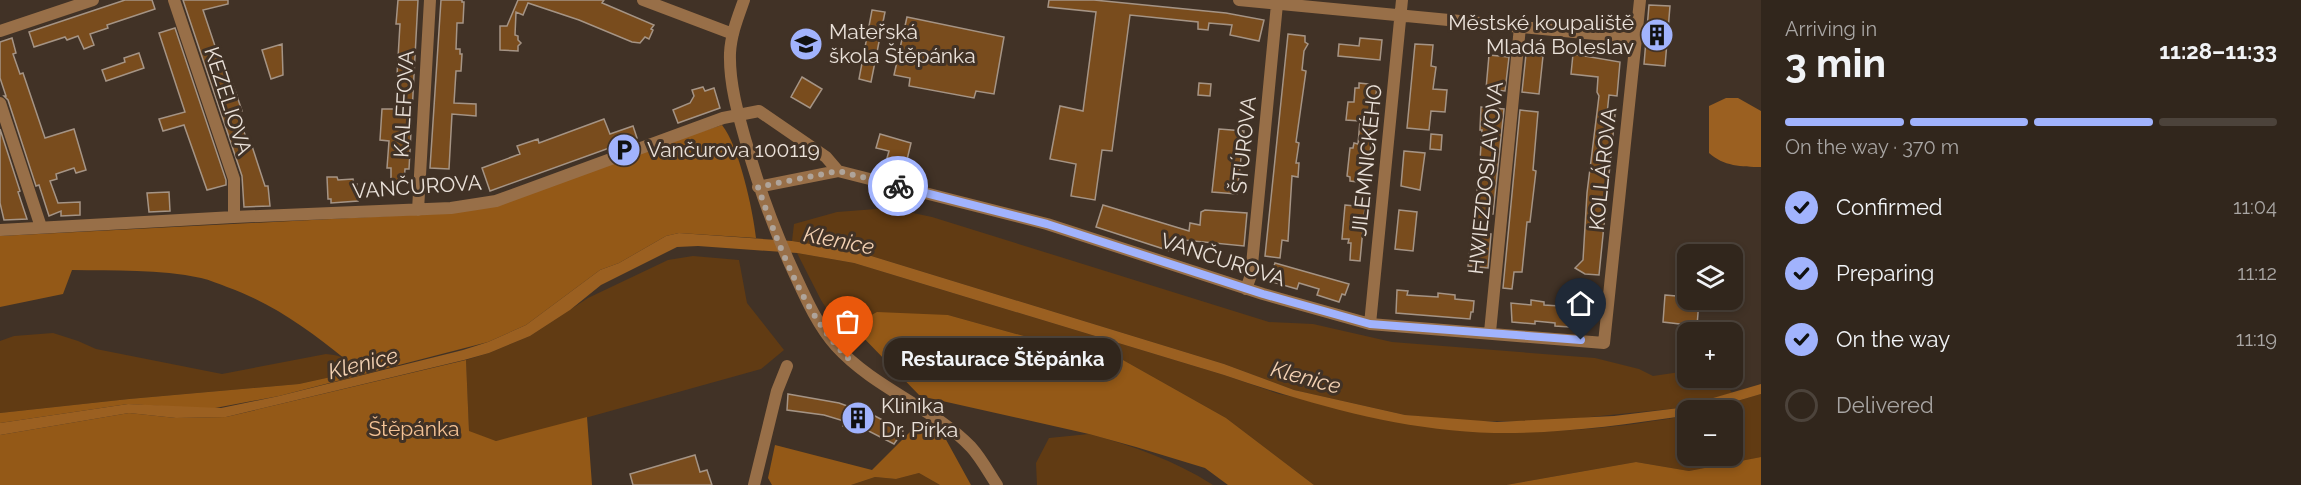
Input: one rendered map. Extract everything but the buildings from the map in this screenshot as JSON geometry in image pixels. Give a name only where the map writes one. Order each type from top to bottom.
[{"type":"street","points":[[0,31],[93,0]]},
{"type":"street","name":"KEZELIOVA","points":[[174,0],[234,179],[234,217]]},
{"type":"street","name":"KALEFOVA","points":[[418,210],[430,0]]},
{"type":"street","points":[[644,0],[733,34]]},
{"type":"street","points":[[744,0],[733,34],[731,70],[739,114],[758,187],[770,219],[819,323],[835,345],[864,371],[943,424],[972,448],[997,485]]},
{"type":"street","points":[[1239,0],[1277,4],[1296,3],[1401,16],[1637,38]]},
{"type":"street","name":"JILEMNICKÉHO","points":[[1370,324],[1402,0]]},
{"type":"street","name":"KOLLÁROVA","points":[[1604,343],[1640,0]]},
{"type":"street","name":"ŠTÚROVA","points":[[1246,289],[1251,275],[1277,4]]},
{"type":"street","name":"HWIEZDOSLAVOVA","points":[[1490,332],[1520,27]]},
{"type":"street","points":[[0,103],[41,228]]},
{"type":"street","name":"VANČUROVA","points":[[0,230],[451,208],[495,201],[739,114],[759,111],[826,158],[838,171]]},
{"type":"street","name":"VANČUROVA","points":[[758,187],[838,171],[1047,224],[1246,289],[1370,324],[1604,343]]},
{"type":"street","points":[[754,485],[777,391],[787,366]]},
{"type":"shaded area","points":[[1726,98],[1738,98],[1761,111],[1761,167],[1727,163],[1709,153],[1709,106]]},
{"type":"shaded area","points":[[889,208],[932,217],[1269,322],[1313,324],[1392,342],[1595,358],[1639,369],[1653,376],[1677,372],[1677,388],[1729,388],[1732,393],[1707,400],[1677,400],[1677,408],[1551,421],[1466,421],[1405,415],[1294,390],[1224,364],[855,251],[792,241],[794,224],[837,212]]},
{"type":"shaded area","points":[[679,233],[792,241],[855,251],[1224,364],[1294,390],[1405,415],[1497,422],[1614,416],[1677,408],[1677,417],[1542,432],[1494,433],[1425,427],[1323,406],[854,263],[797,253],[698,246],[677,247],[601,285],[570,310],[530,336],[489,353],[464,360],[226,417],[176,418],[129,413],[0,435],[0,423],[128,404],[221,408],[279,396],[463,350],[526,325],[600,270],[619,263],[666,236]]},
{"type":"shaded area","points":[[797,253],[854,263],[1224,375],[1279,394],[1465,431],[1575,430],[1677,417],[1677,466],[1715,466],[1689,471],[1636,462],[1506,485],[1314,485],[1226,418],[1123,360],[1060,346],[948,315],[864,319],[855,329],[842,333],[821,300]]},
{"type":"shaded area","points":[[693,256],[739,260],[747,303],[784,350],[761,369],[496,441],[469,432],[466,360],[530,336],[588,298],[668,260]]},
{"type":"shaded area","points":[[53,333],[96,349],[222,374],[326,354],[340,357],[350,367],[340,375],[299,384],[0,413],[0,341],[14,336]]},
{"type":"shaded area","points":[[1761,384],[1761,394],[1741,400],[1706,400]]},
{"type":"shaded area","points":[[1761,394],[1761,457],[1743,460],[1743,400],[1741,400]]},
{"type":"shaded area","points":[[1089,434],[1153,455],[1213,485],[1037,485],[1036,463],[1049,438]]},
{"type":"shaded area","points":[[919,473],[940,485],[851,485],[875,477],[896,479]]},
{"type":"green space","points":[[722,125],[739,163],[752,211],[756,238],[679,233],[666,236],[619,263],[600,270],[526,325],[488,342],[279,396],[210,409],[128,404],[0,423],[0,413],[299,384],[340,375],[350,367],[345,359],[331,348],[274,309],[243,293],[214,282],[185,275],[137,271],[72,270],[63,294],[0,307],[0,236],[447,213]]},
{"type":"green space","points":[[877,312],[948,315],[1060,346],[1123,360],[1226,418],[1314,485],[1228,485],[1205,468],[1136,447],[1089,434],[920,396],[855,329],[864,319]]},
{"type":"green space","name":"Štěpánka","points":[[466,360],[469,431],[496,441],[587,417],[592,485],[0,485],[0,435],[129,413],[176,418],[226,417]]},
{"type":"green space","points":[[920,422],[944,436],[971,485],[940,485],[919,473],[896,479],[875,477],[851,485],[772,485],[768,478],[775,445],[872,470]]},
{"type":"green space","points":[[1761,457],[1761,485],[1506,485],[1636,462],[1689,471],[1715,466],[1743,466],[1743,460]]},
{"type":"way so far","points":[[848,358],[819,323],[802,291],[758,187],[838,171],[898,186]]},
{"type":"place","name":"Městské koupaliště Mladá Boleslav","points":[[1657,35]]},
{"type":"place","name":"Mateřská škola Štěpánka","points":[[806,44]]},
{"type":"place","name":"Vančurova 100119","points":[[624,150]]},
{"type":"place","name":"Restaurace Štěpánka","points":[[848,358]]},
{"type":"place","name":"Klinika Dr. Pírka","points":[[858,418]]},
{"type":"route","points":[[898,186],[1047,224],[1263,294],[1370,324],[1581,340]]},
{"type":"water label","name":"Klenice","points":[[839,240]]},
{"type":"water label","name":"Klenice","points":[[363,363]]},
{"type":"water label","name":"Klenice","points":[[1306,377]]}]
